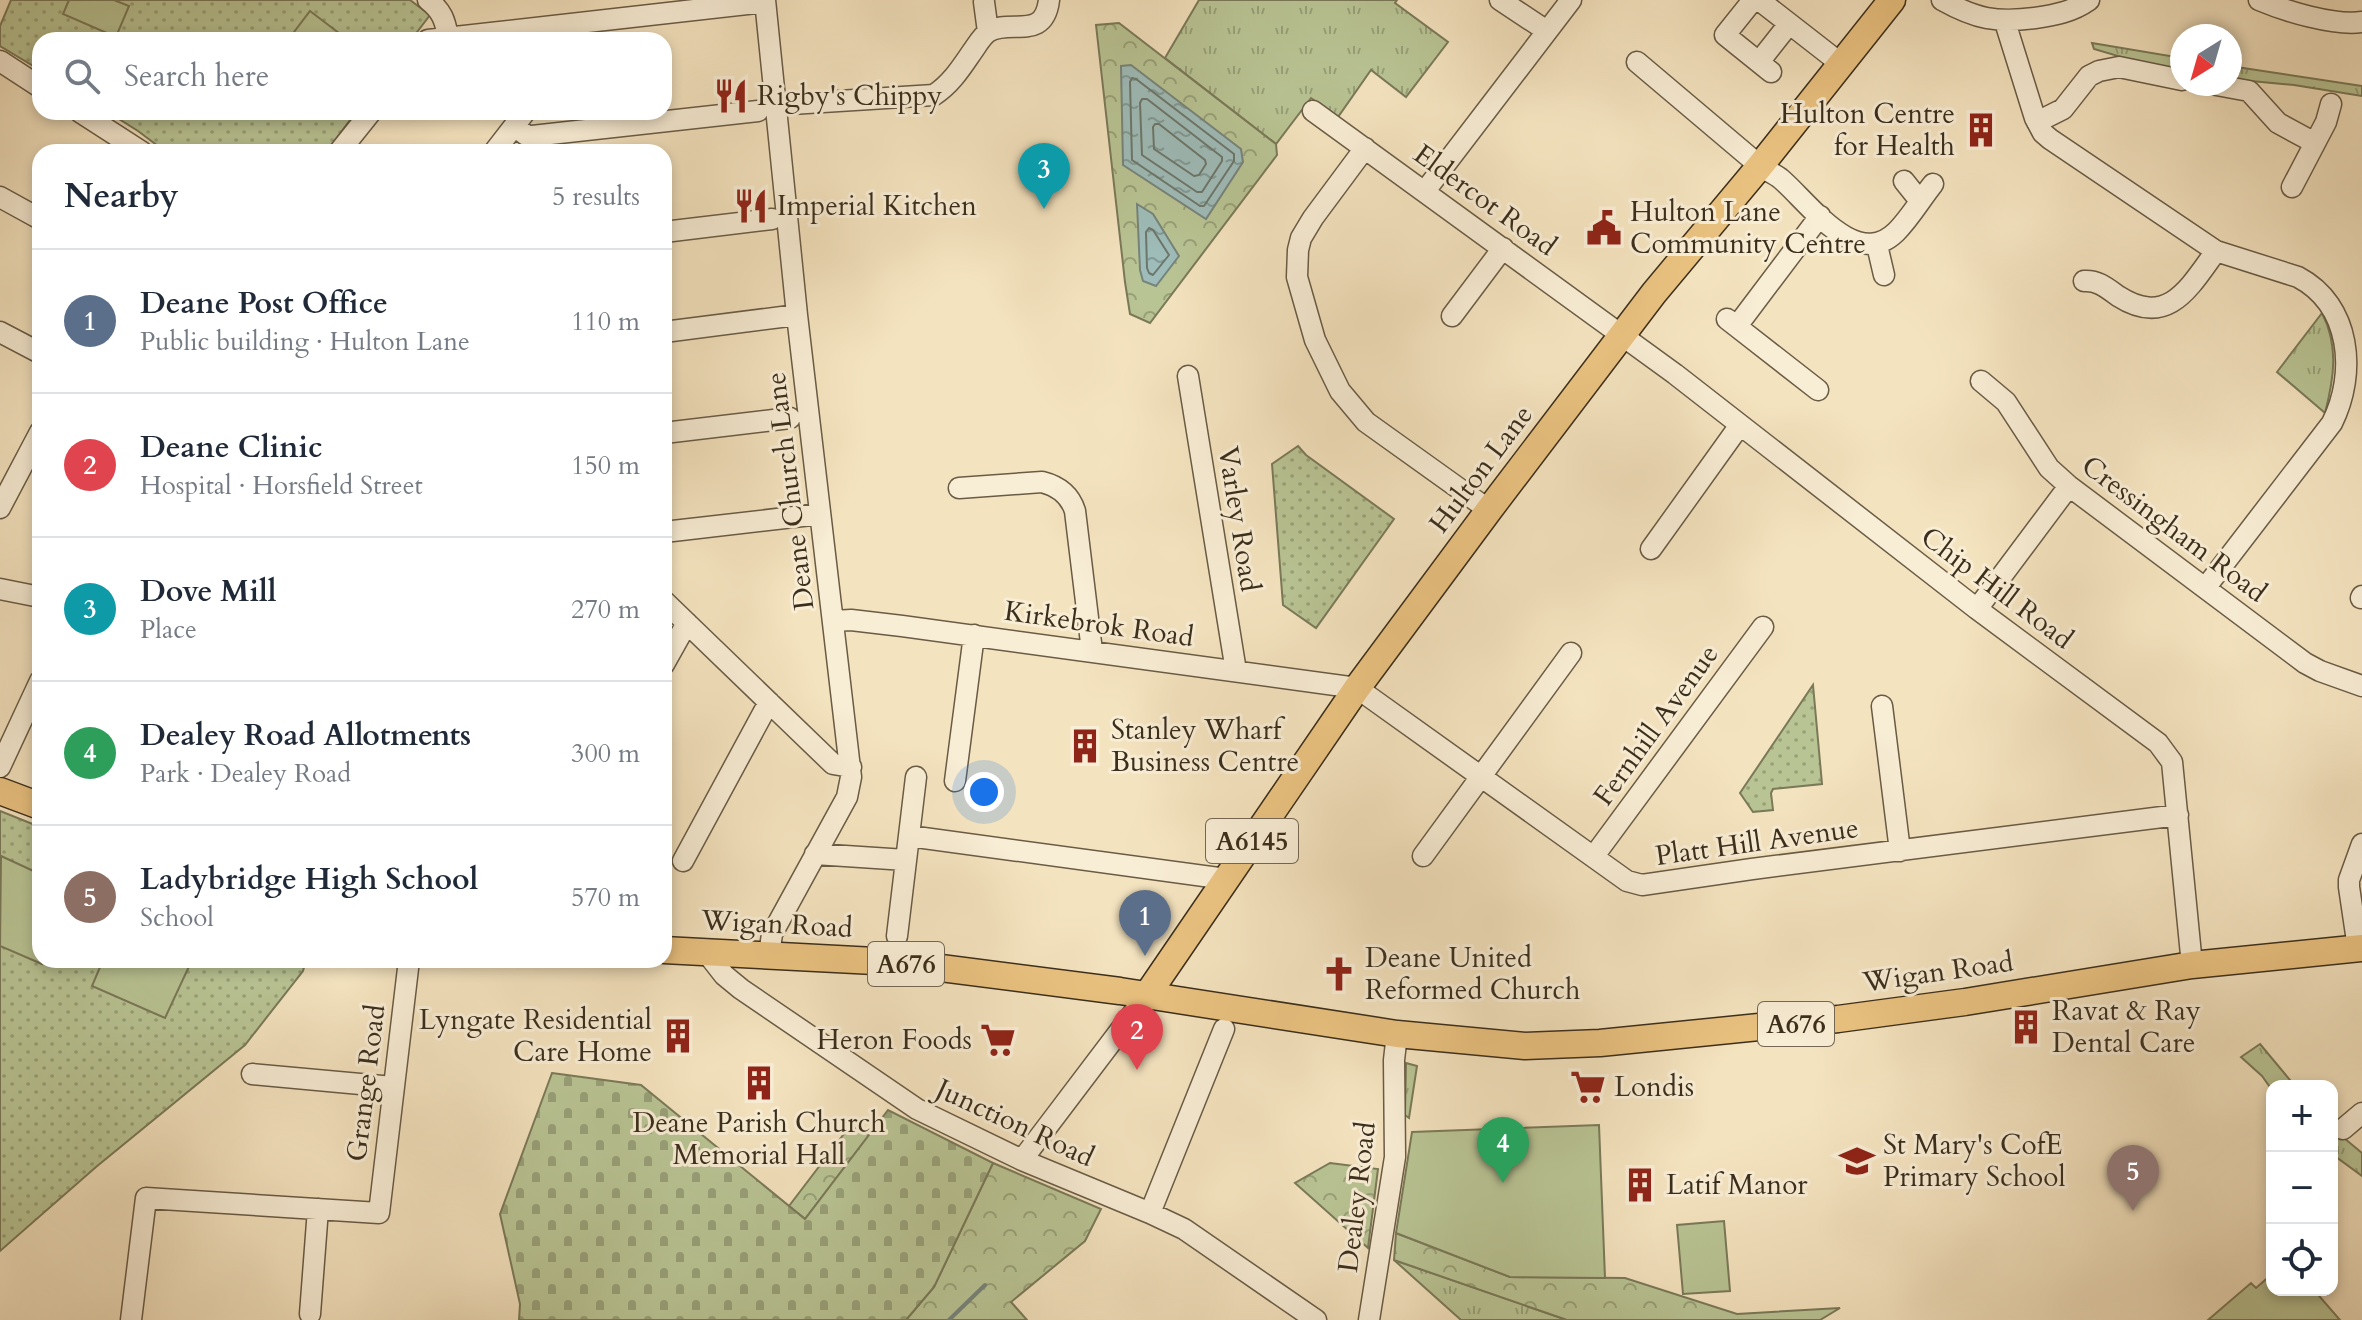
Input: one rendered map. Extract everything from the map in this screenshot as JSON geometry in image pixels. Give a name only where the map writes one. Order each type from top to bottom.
[{"type":"main road","name":"Hulton Lane","points":[[1147,995],[1357,688],[1489,510],[1654,293],[1892,0]]},
{"type":"main road","points":[[0,791],[32,803]]},
{"type":"main road","name":"Wigan Road","points":[[672,950],[894,962],[1147,995],[1397,1034],[1510,1046],[1600,1043],[1845,1019],[2192,965],[2360,948]]},
{"type":"street","points":[[428,0],[441,11],[447,32]]},
{"type":"street","points":[[672,119],[841,101],[934,95],[951,81],[988,32],[1037,24],[1048,9],[1049,0]]},
{"type":"street","points":[[1500,0],[1547,31]]},
{"type":"street","points":[[1425,191],[1571,0]]},
{"type":"street","points":[[1753,0],[1725,35],[1765,67],[1789,24]]},
{"type":"street","points":[[1759,0],[1840,63]]},
{"type":"street","points":[[1942,0],[1979,17],[2005,22],[2071,11],[2089,0]]},
{"type":"street","points":[[2259,0],[2325,20],[2362,22]]},
{"type":"street","points":[[494,32],[595,21],[650,7],[765,1]]},
{"type":"street","name":"Deane Church Lane","points":[[765,1],[767,108],[797,315],[851,767],[847,797],[772,934],[769,955]]},
{"type":"street","points":[[984,2],[988,32]]},
{"type":"street","points":[[586,32],[595,21]]},
{"type":"street","points":[[2005,22],[2037,122],[2050,139],[2216,251],[2298,277],[2328,300],[2341,328],[2345,341],[2346,371],[2343,397],[2332,423],[2206,587]]},
{"type":"street","points":[[0,61],[32,82]]},
{"type":"street","points":[[1637,62],[1853,241],[1877,245],[1897,232],[1933,184]]},
{"type":"street","points":[[2037,122],[2063,109],[2089,76],[2099,71],[2119,67],[2170,78]]},
{"type":"street","points":[[2242,90],[2249,91],[2278,123],[2315,143]]},
{"type":"street","points":[[2292,187],[2326,122],[2331,104]]},
{"type":"street","name":"Eldercot Road","points":[[1313,111],[1623,336]]},
{"type":"street","points":[[92,120],[130,144]]},
{"type":"street","points":[[345,144],[365,120]]},
{"type":"street","points":[[500,144],[518,120]]},
{"type":"street","points":[[519,120],[526,135],[532,136],[666,120]]},
{"type":"street","points":[[1365,148],[1301,238],[1297,277],[1315,340],[1340,391],[1366,422],[1489,510]]},
{"type":"street","points":[[1904,181],[1920,201]]},
{"type":"street","points":[[0,197],[32,215]]},
{"type":"street","points":[[1818,390],[1732,322],[1820,216]]},
{"type":"street","points":[[672,231],[772,219]]},
{"type":"street","points":[[1877,245],[1884,275]]},
{"type":"street","points":[[1452,316],[1503,248]]},
{"type":"street","points":[[2084,281],[2098,283],[2139,307],[2161,306],[2177,300],[2186,292],[2216,251]]},
{"type":"street","points":[[672,331],[797,315]]},
{"type":"street","points":[[0,332],[32,349]]},
{"type":"street","name":"Chip Hill Road","points":[[1623,336],[1977,609],[2158,743],[2172,762],[2192,965]]},
{"type":"street","name":"Varley Road","points":[[1188,376],[1236,671]]},
{"type":"street","name":"Cressingham Road","points":[[1981,381],[2006,402],[2049,468],[2069,486],[2305,663],[2362,686]]},
{"type":"street","points":[[672,432],[790,418]]},
{"type":"street","points":[[1650,548],[1740,425]]},
{"type":"street","points":[[0,508],[32,447]]},
{"type":"street","points":[[959,488],[1042,482],[1059,488],[1066,495],[1075,511],[1092,651]]},
{"type":"street","points":[[1977,609],[2069,486]]},
{"type":"street","points":[[672,531],[820,514]]},
{"type":"street","points":[[0,589],[32,595]]},
{"type":"street","points":[[672,609],[833,764],[851,767]]},
{"type":"street","name":"Kirkebrok Road","points":[[834,621],[851,620],[974,635],[1357,688]]},
{"type":"street","points":[[672,650],[687,623]]},
{"type":"street","name":"Fernhill Avenue","points":[[1594,856],[1763,628]]},
{"type":"street","points":[[955,781],[974,635]]},
{"type":"street","points":[[1423,857],[1571,654]]},
{"type":"street","name":"Platt Hill Avenue","points":[[1357,688],[1627,881],[1642,885],[2178,815]]},
{"type":"street","points":[[0,767],[32,698]]},
{"type":"street","points":[[683,861],[769,702]]},
{"type":"street","points":[[1882,706],[1900,851]]},
{"type":"street","points":[[897,936],[916,777]]},
{"type":"street","points":[[909,836],[1226,879]]},
{"type":"street","points":[[2360,948],[2357,909],[2349,880],[2362,844]]},
{"type":"street","points":[[815,854],[906,860]]},
{"type":"street","name":"Junction Road","points":[[706,952],[716,967],[741,989],[917,1109],[1022,1160],[1150,1213],[1204,1241],[1316,1320]]},
{"type":"street","name":"Grange Road","points":[[318,1209],[379,1213],[408,968]]},
{"type":"street","points":[[1022,1160],[1147,995]]},
{"type":"street","points":[[1150,1213],[1214,1074],[1224,1029]]},
{"type":"street","name":"Dealey Road","points":[[1369,1320],[1395,1157],[1394,1060],[1397,1034]]},
{"type":"street","points":[[252,1074],[393,1087]]},
{"type":"street","points":[[2343,1129],[2361,1107]]},
{"type":"street","points":[[131,1320],[146,1198],[318,1209],[310,1314]]},
{"type":"green space","points":[[11,0],[410,0],[430,15],[417,32],[32,32],[32,65],[0,46],[0,26]]},
{"type":"green space","points":[[69,0],[114,0],[129,6],[118,32],[104,32],[63,14]]},
{"type":"green space","points":[[1199,0],[1397,0],[1395,3],[1448,42],[1406,97],[1371,70],[1338,117],[1311,98],[1276,144],[1165,58]]},
{"type":"green space","points":[[310,11],[338,32],[294,32]]},
{"type":"green space","points":[[1119,23],[1276,144],[1277,155],[1150,323],[1130,314],[1096,25]]},
{"type":"green space","points":[[2092,43],[2170,56],[2170,71],[2094,49]]},
{"type":"green space","points":[[2242,68],[2362,86],[2362,96],[2242,80]]},
{"type":"green space","points":[[121,120],[350,120],[332,144],[155,144]]},
{"type":"green space","points":[[2322,313],[2333,350],[2331,387],[2325,413],[2277,372]]},
{"type":"green space","points":[[1298,446],[1394,519],[1316,628],[1283,605],[1272,464]]},
{"type":"green space","points":[[1813,685],[1822,784],[1773,789],[1773,810],[1753,812],[1740,793]]},
{"type":"green space","points":[[0,811],[32,824],[32,968],[304,968],[245,1045],[96,1167],[0,1251]]},
{"type":"green space","points":[[1,856],[32,870],[32,960],[0,946]]},
{"type":"green space","points":[[100,968],[188,968],[165,1018],[92,986]]},
{"type":"green space","points":[[2260,1044],[2290,1080],[2266,1082],[2241,1057]]},
{"type":"green space","points":[[1406,1063],[1417,1066],[1409,1118],[1405,1115]]},
{"type":"green space","points":[[552,1073],[641,1085],[805,1219],[888,1110],[993,1163],[934,1287],[906,1320],[519,1320],[520,1304],[500,1214]]},
{"type":"green space","points":[[1599,1125],[1605,1278],[1510,1277],[1396,1233],[1412,1132]]},
{"type":"green space","points":[[850,1126],[869,1135],[805,1219],[789,1206]]},
{"type":"green space","points":[[2338,1133],[2362,1153],[2362,1176],[2338,1158]]},
{"type":"green space","points":[[993,1163],[1101,1209],[1085,1241],[1011,1302],[1027,1320],[906,1320],[934,1287]]},
{"type":"green space","points":[[1330,1163],[1378,1169],[1368,1248],[1295,1183]]},
{"type":"green space","points":[[1724,1221],[1730,1291],[1683,1294],[1677,1225]]},
{"type":"green space","points":[[1396,1233],[1510,1277],[1625,1278],[1737,1314],[1840,1308],[1820,1320],[1567,1320],[1394,1260]]},
{"type":"green space","points":[[1394,1260],[1567,1320],[1461,1320]]},
{"type":"green space","points":[[2266,1279],[2266,1296],[2319,1296],[2340,1320],[2208,1320],[2251,1283],[2256,1288]]},
{"type":"water","points":[[1131,65],[1241,149],[1243,162],[1206,219],[1123,165],[1121,66]]},
{"type":"water","points":[[1137,204],[1153,214],[1179,256],[1156,286],[1143,281],[1140,270]]},
{"type":"waterway","points":[[949,1320],[985,1285]]},
{"type":"place","name":"Rigby's Chippy","points":[[731,96]]},
{"type":"place","name":"Hulton Centre for Health","points":[[1981,130]]},
{"type":"place","name":"Imperial Kitchen","points":[[751,206]]},
{"type":"place","name":"Dove Mill","points":[[1044,209]]},
{"type":"place","name":"Hulton Lane Community Centre","points":[[1604,228]]},
{"type":"place","name":"Stanley Wharf Business Centre","points":[[1085,746]]},
{"type":"place","name":"Deane Post Office","points":[[1145,956]]},
{"type":"place","name":"Deane United Reformed Church","points":[[1339,974]]},
{"type":"place","name":"Ravat & Ray Dental Care","points":[[2026,1027]]},
{"type":"place","name":"Lyngate Residential Care Home","points":[[678,1036]]},
{"type":"place","name":"Heron Foods","points":[[998,1040]]},
{"type":"place","name":"Deane Clinic","points":[[1137,1070]]},
{"type":"place","name":"Deane Parish Church Memorial Hall","points":[[759,1083]]},
{"type":"place","name":"Londis","points":[[1588,1087]]},
{"type":"place","name":"St Mary's CofE Primary School","points":[[1857,1161]]},
{"type":"place","name":"Dealey Road Allotments","points":[[1503,1183]]},
{"type":"place","name":"Latif Manor","points":[[1640,1185]]},
{"type":"place","name":"Ladybridge High School","points":[[2133,1211]]}]
